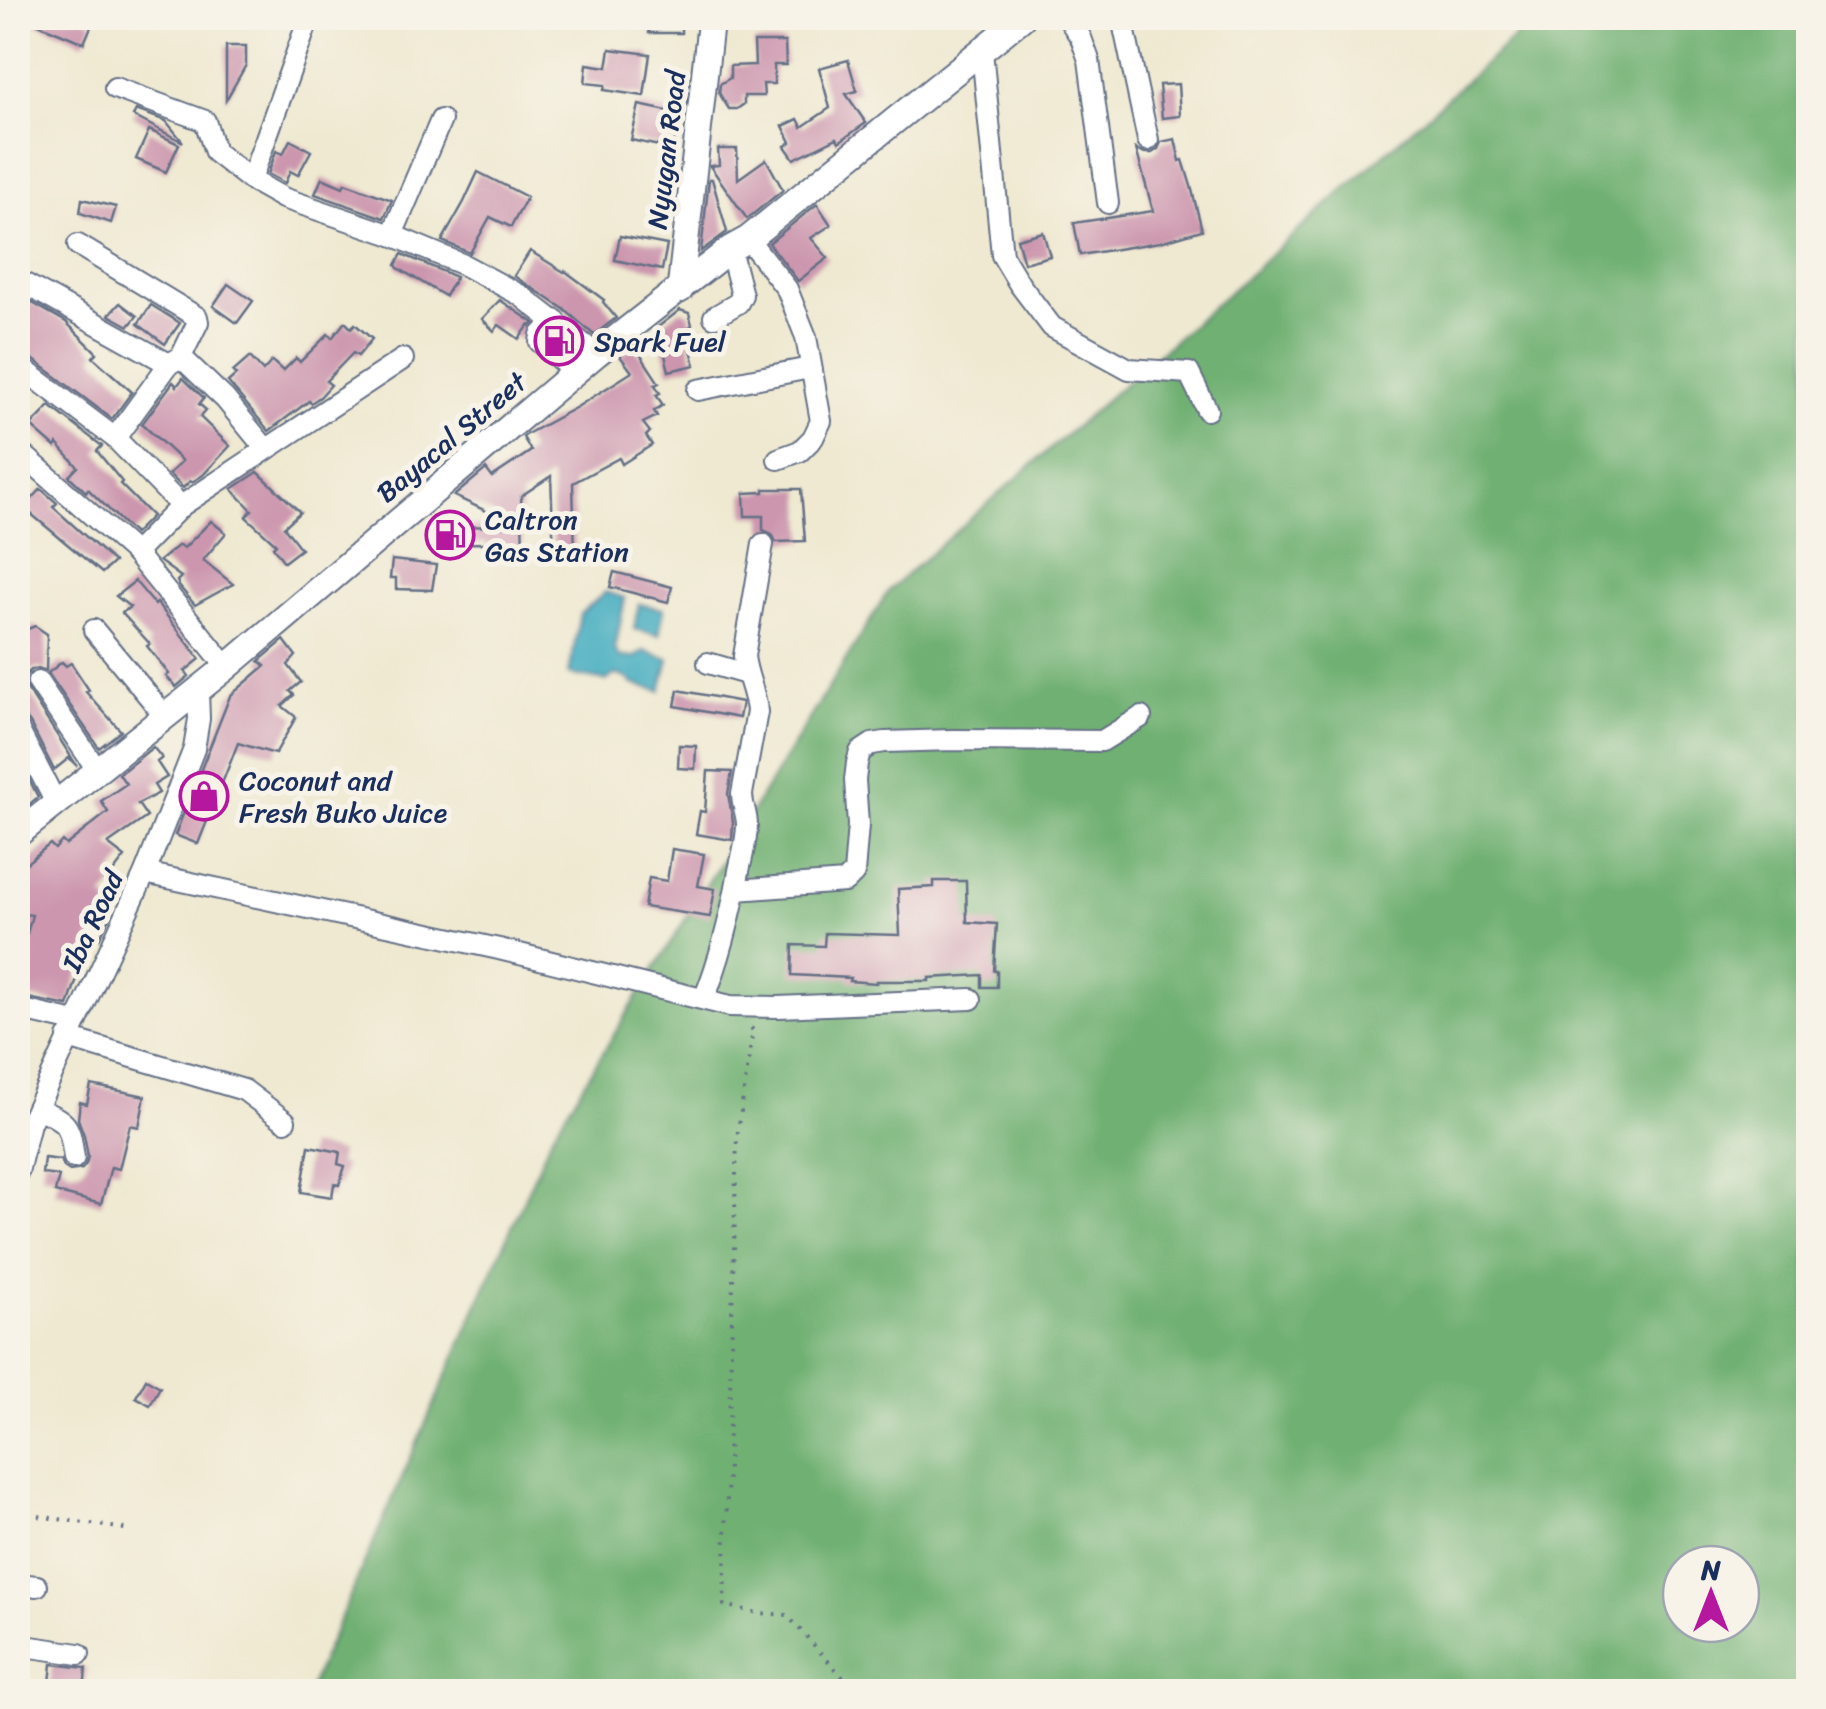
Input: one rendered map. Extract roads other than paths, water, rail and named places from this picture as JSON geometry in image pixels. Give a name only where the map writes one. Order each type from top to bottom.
[{"type":"main road","name":"Nyugan Road","points":[[680,290],[712,18]]},
{"type":"main road","name":"Bayacal Street","points":[[18,834],[227,667],[596,354],[1022,18]]},
{"type":"street","points":[[251,180],[309,18]]},
{"type":"street","points":[[1068,18],[1090,60],[1108,202]]},
{"type":"street","points":[[1122,18],[1148,140]]},
{"type":"street","points":[[982,50],[1002,255],[1020,285],[1052,327],[1129,369],[1189,373],[1207,410]]},
{"type":"street","points":[[115,88],[205,122],[215,152],[251,180],[283,198],[392,235],[464,266],[555,320],[596,354]]},
{"type":"street","points":[[392,235],[440,120]]},
{"type":"street","points":[[78,244],[197,317],[198,322],[175,361],[115,438]]},
{"type":"street","points":[[714,317],[738,302],[742,294],[739,244]]},
{"type":"street","points":[[739,244],[788,289],[806,336],[821,421],[813,438],[800,451],[778,460]]},
{"type":"street","points":[[18,280],[175,361],[224,399],[265,448]]},
{"type":"street","points":[[555,320],[541,335],[540,342],[574,372]]},
{"type":"street","points":[[135,553],[180,506],[404,359]]},
{"type":"street","points":[[18,366],[115,438],[180,506]]},
{"type":"street","points":[[698,390],[810,368]]},
{"type":"street","points":[[18,450],[135,553],[227,667]]},
{"type":"street","points":[[704,1000],[722,953],[747,823],[742,806],[743,778],[757,712],[744,656],[762,544]]},
{"type":"street","points":[[94,630],[166,716]]},
{"type":"street","points":[[708,664],[746,674]]},
{"type":"street","points":[[38,682],[98,771]]},
{"type":"street","name":"Iba Road","points":[[18,1172],[28,1117],[145,873],[194,750],[198,690]]},
{"type":"street","points":[[736,890],[844,882],[854,873],[857,764],[860,752],[872,744],[1102,741],[1142,717]]},
{"type":"street","points":[[18,729],[56,804]]},
{"type":"street","points":[[145,873],[499,949],[730,1006],[778,1008],[971,999]]},
{"type":"street","points":[[18,1008],[244,1090],[285,1121]]},
{"type":"street","points":[[28,1117],[63,1120],[70,1130],[74,1158]]},
{"type":"street","points":[[18,1644],[79,1654]]},
{"type":"water","points":[[606,592],[625,598],[615,649],[620,657],[636,657],[644,651],[669,659],[661,691],[633,684],[615,674],[606,681],[569,674],[580,614]]},
{"type":"water","points":[[639,604],[664,609],[659,635],[634,629]]},
{"type":"place","name":"Spark Fuel","points":[[559,341]]},
{"type":"place","name":"Caltron Gas Station","points":[[450,535]]},
{"type":"place","name":"Coconut and Fresh Buko Juice","points":[[204,796]]}]
